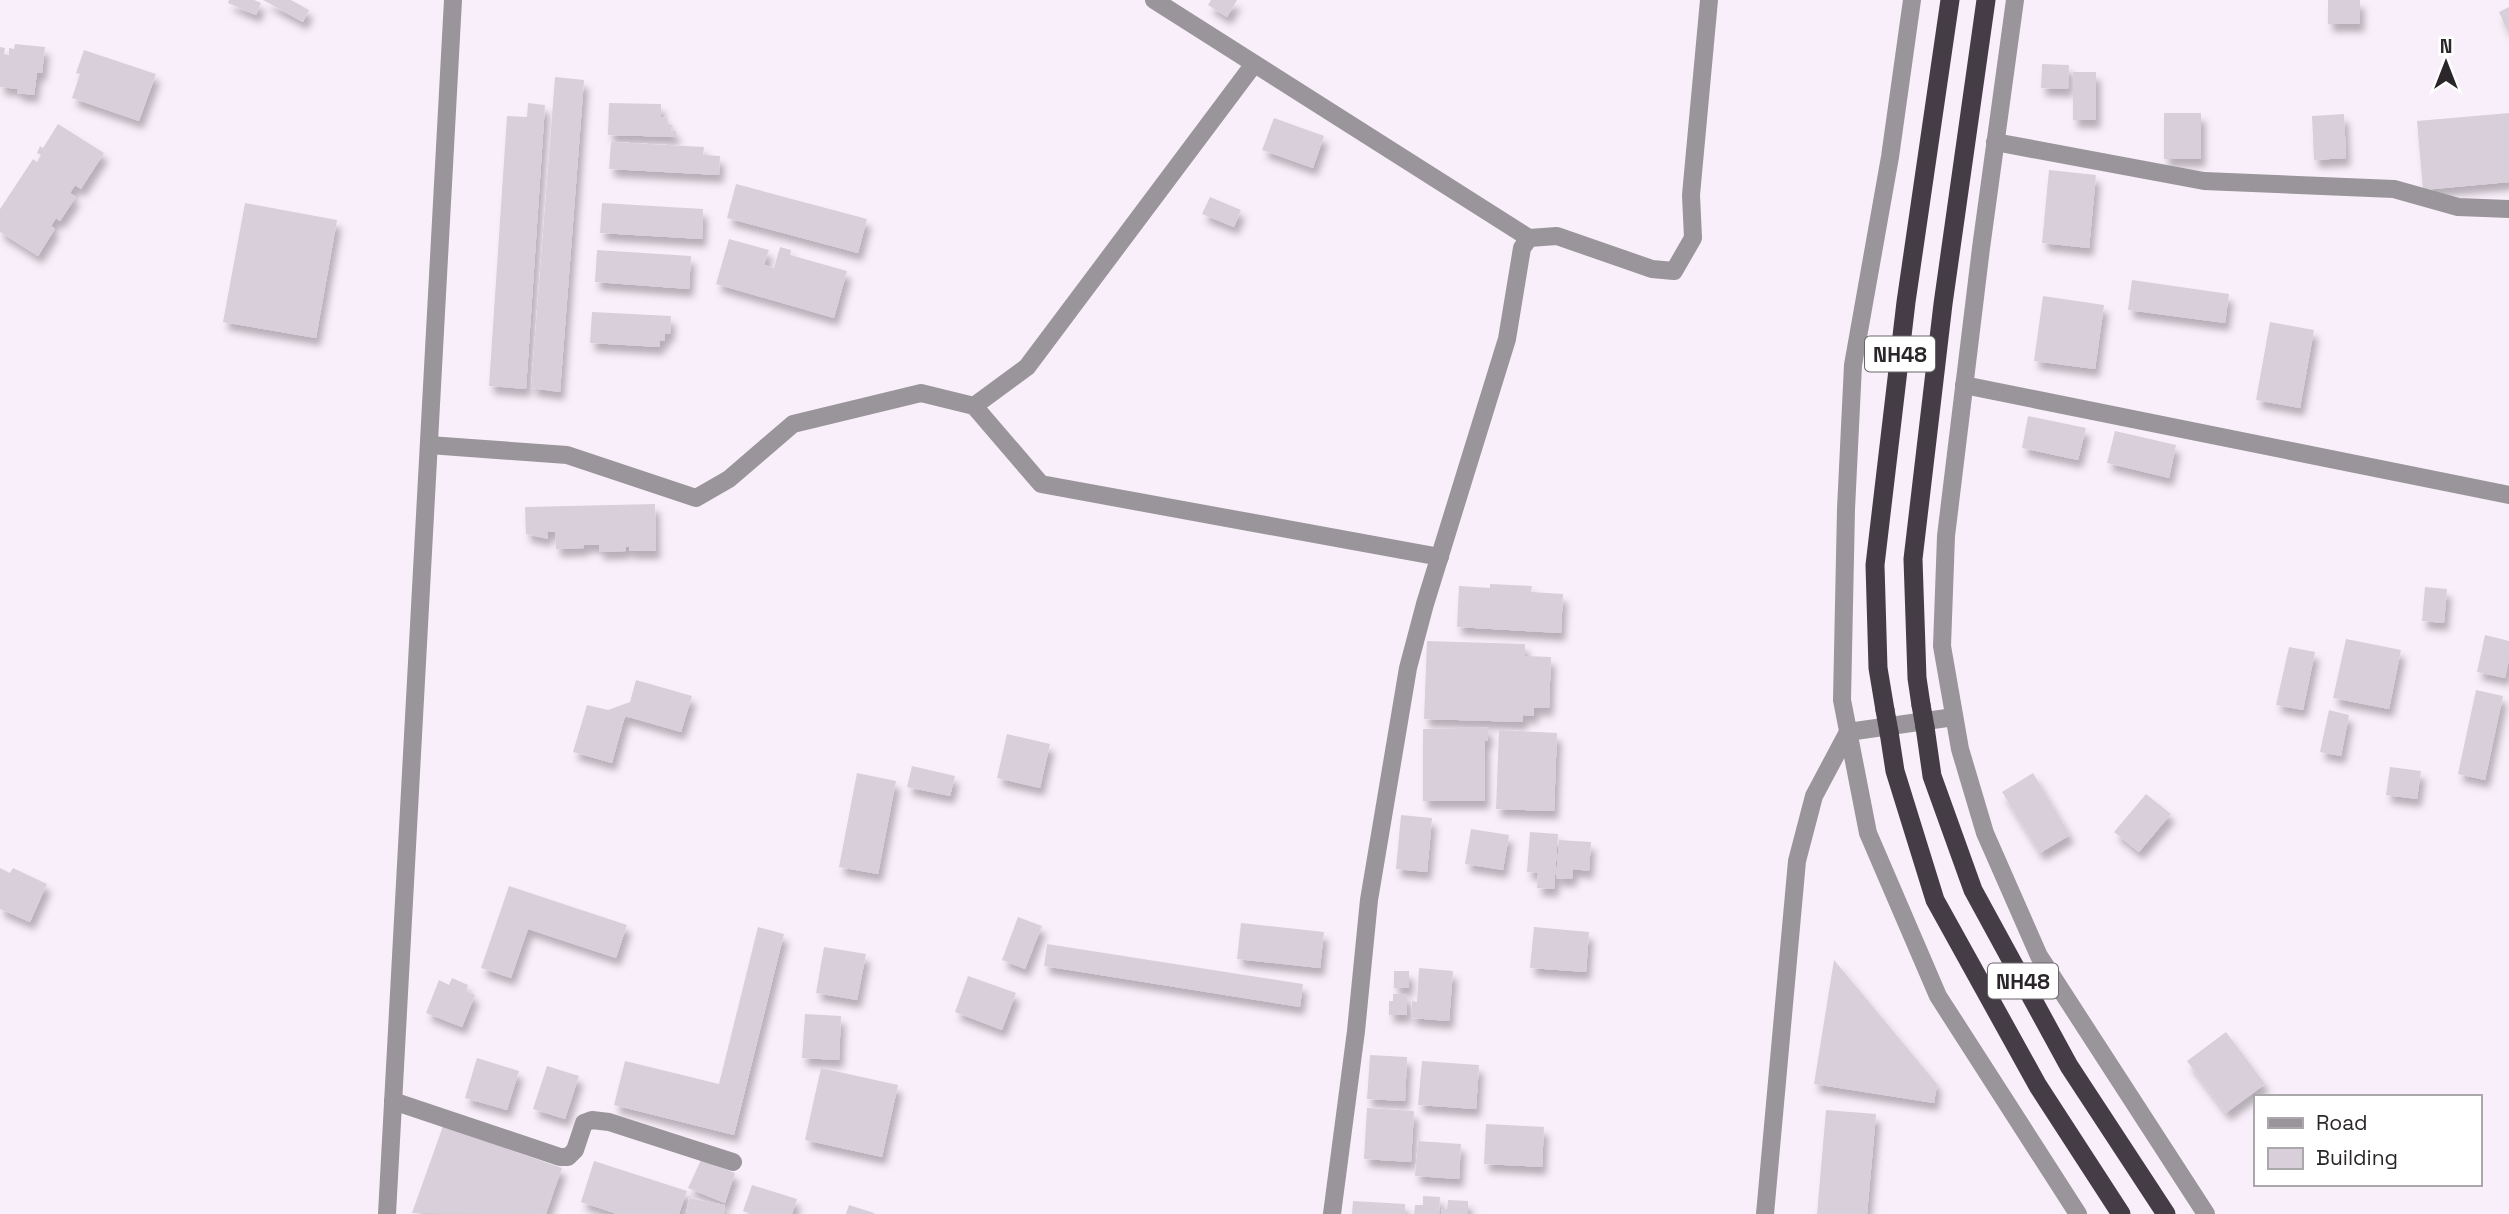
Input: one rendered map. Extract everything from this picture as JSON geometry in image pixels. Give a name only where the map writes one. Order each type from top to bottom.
[{"type":"highway","name":"NH48","points":[[1950,0],[1906,302],[1875,565],[1878,668],[1895,771],[1935,900],[2039,1086],[2121,1214]]},
{"type":"highway","name":"NH48","points":[[1986,0],[1943,304],[1913,559],[1917,678],[1921,705],[1932,776],[1973,890],[2069,1066],[2166,1214]]},
{"type":"street","points":[[387,1214],[453,0]]},
{"type":"street","points":[[1154,0],[1529,238],[1557,236],[1652,269],[1674,271],[1693,238],[1691,195],[1709,0]]},
{"type":"street","points":[[1912,0],[1890,157],[1853,365],[1846,509],[1842,700],[1868,834],[1938,996],[2077,1214]]},
{"type":"street","points":[[2015,0],[1946,536],[1942,646],[1959,749],[1984,834],[2039,957],[2206,1214]]},
{"type":"street","points":[[974,406],[1027,367],[1254,64]]},
{"type":"street","points":[[1995,142],[2204,181],[2394,189],[2458,208],[2509,209]]},
{"type":"street","points":[[1332,1214],[1356,1031],[1369,900],[1408,668],[1507,340],[1522,248],[1529,238]]},
{"type":"street","points":[[1964,385],[2509,495]]},
{"type":"street","points":[[429,445],[567,455],[696,498],[729,480],[793,424],[921,393],[974,406],[1041,484],[1440,557]]},
{"type":"street","points":[[1848,732],[1954,717]]},
{"type":"street","points":[[1765,1214],[1797,861],[1814,796],[1848,732]]},
{"type":"street","points":[[393,1101],[560,1157],[568,1157],[575,1150],[584,1123],[593,1120],[609,1122],[733,1162]]},
{"type":"building","points":[[229,0],[254,0],[261,3],[256,15],[228,3]]},
{"type":"building","points":[[263,0],[291,0],[309,10],[303,22]]},
{"type":"building","points":[[1211,0],[1237,0],[1227,17],[1208,5]]},
{"type":"building","points":[[2328,0],[2360,0],[2360,24],[2328,24]]},
{"type":"building","points":[[2509,7],[2509,34],[2499,12]]},
{"type":"building","points":[[15,44],[45,47],[42,73],[37,73],[34,95],[17,93],[18,89],[0,87],[0,47],[5,48],[4,54],[9,55],[9,48],[14,49]]},
{"type":"building","points":[[84,50],[156,74],[139,121],[72,98],[80,74],[76,73]]},
{"type":"building","points":[[2042,64],[2069,65],[2068,89],[2041,88]]},
{"type":"building","points":[[2073,72],[2096,72],[2096,120],[2073,120]]},
{"type":"building","points":[[555,77],[584,80],[560,392],[531,388]]},
{"type":"building","points":[[528,103],[545,105],[526,389],[489,386],[507,116],[527,117]]},
{"type":"building","points":[[609,103],[661,104],[661,117],[667,118],[667,125],[672,125],[671,131],[676,131],[676,137],[608,135]]},
{"type":"building","points":[[2164,113],[2201,113],[2201,159],[2164,159]]},
{"type":"building","points":[[2509,113],[2509,182],[2423,190],[2417,121]]},
{"type":"building","points":[[2344,114],[2346,158],[2314,160],[2312,116]]},
{"type":"building","points":[[1274,118],[1324,136],[1313,168],[1262,150]]},
{"type":"building","points":[[58,124],[104,153],[81,189],[75,185],[70,193],[76,197],[60,221],[56,218],[51,226],[55,229],[38,256],[0,232],[0,209],[33,159],[37,162],[41,155],[37,153],[40,146],[43,148]]},
{"type":"building","points":[[611,142],[704,147],[703,155],[720,156],[719,175],[609,169]]},
{"type":"building","points":[[2049,170],[2096,175],[2089,248],[2042,243]]},
{"type":"building","points":[[736,184],[867,219],[858,253],[727,218]]},
{"type":"building","points":[[1210,197],[1241,210],[1234,227],[1202,214]]},
{"type":"building","points":[[245,203],[337,220],[316,338],[223,322]]},
{"type":"building","points":[[602,203],[703,209],[702,239],[600,233]]},
{"type":"building","points":[[729,239],[769,250],[764,265],[774,268],[780,247],[791,250],[790,255],[847,271],[834,318],[716,284]]},
{"type":"building","points":[[597,250],[691,256],[689,289],[595,282]]},
{"type":"building","points":[[2132,280],[2229,294],[2225,323],[2128,310]]},
{"type":"building","points":[[2043,296],[2104,305],[2095,369],[2034,361]]},
{"type":"building","points":[[592,312],[671,316],[670,334],[665,334],[665,341],[660,340],[660,347],[590,343]]},
{"type":"building","points":[[2270,322],[2314,330],[2300,408],[2256,400]]},
{"type":"building","points":[[2028,416],[2086,428],[2078,460],[2022,448]]},
{"type":"building","points":[[2115,431],[2176,445],[2169,478],[2107,463]]},
{"type":"building","points":[[655,504],[656,551],[629,551],[629,547],[626,547],[626,551],[599,552],[599,545],[556,549],[555,532],[547,532],[548,539],[526,534],[525,507]]},
{"type":"building","points":[[1490,584],[1532,586],[1531,592],[1563,594],[1561,633],[1457,627],[1459,586],[1490,588]]},
{"type":"building","points":[[2425,587],[2447,589],[2444,623],[2422,621]]},
{"type":"building","points":[[2485,635],[2509,641],[2505,678],[2477,672]]},
{"type":"building","points":[[2346,639],[2401,650],[2389,709],[2333,698]]},
{"type":"building","points":[[1427,641],[1525,644],[1525,656],[1551,657],[1549,708],[1534,708],[1534,716],[1523,715],[1523,722],[1424,719]]},
{"type":"building","points":[[2289,647],[2315,652],[2303,710],[2276,705]]},
{"type":"building","points":[[636,680],[692,696],[681,732],[625,716],[612,763],[573,752],[587,705],[608,710],[630,702]]},
{"type":"building","points":[[2476,690],[2503,696],[2485,780],[2458,774]]},
{"type":"building","points":[[2329,710],[2349,715],[2341,756],[2320,752]]},
{"type":"building","points":[[1488,727],[1488,741],[1485,741],[1485,801],[1423,801],[1423,729]]},
{"type":"building","points":[[1499,730],[1557,733],[1554,811],[1496,809]]},
{"type":"building","points":[[1007,734],[1050,744],[1040,788],[997,778]]},
{"type":"building","points":[[912,766],[955,776],[950,796],[907,787]]},
{"type":"building","points":[[2390,767],[2421,771],[2417,799],[2386,795]]},
{"type":"building","points":[[857,773],[896,781],[878,874],[839,867]]},
{"type":"building","points":[[2033,773],[2070,835],[2040,853],[2002,792]]},
{"type":"building","points":[[2146,794],[2171,814],[2139,852],[2114,832]]},
{"type":"building","points":[[1401,815],[1432,818],[1427,872],[1396,869]]},
{"type":"building","points":[[1471,829],[1509,835],[1503,870],[1465,864]]},
{"type":"building","points":[[1530,832],[1558,834],[1554,889],[1537,888],[1538,873],[1527,872]]},
{"type":"building","points":[[1559,840],[1591,842],[1589,871],[1573,869],[1572,879],[1556,878]]},
{"type":"building","points":[[0,868],[10,873],[13,868],[47,884],[30,922],[0,909]]},
{"type":"building","points":[[509,886],[627,925],[616,958],[528,929],[511,978],[481,968]]},
{"type":"building","points":[[1018,917],[1042,926],[1025,969],[1002,960]]},
{"type":"building","points":[[1241,923],[1324,932],[1320,968],[1237,959]]},
{"type":"building","points":[[758,927],[784,934],[734,1135],[614,1105],[625,1061],[719,1084]]},
{"type":"building","points":[[1534,927],[1589,932],[1586,972],[1530,968]]},
{"type":"building","points":[[1047,944],[1303,984],[1300,1007],[1044,966]]},
{"type":"building","points":[[824,947],[866,954],[857,1000],[816,993]]},
{"type":"building","points":[[1834,960],[1937,1084],[1934,1103],[1814,1084]]},
{"type":"building","points":[[1419,968],[1453,971],[1449,1021],[1411,1018],[1412,1001],[1417,1002]]},
{"type":"building","points":[[1394,971],[1409,971],[1409,988],[1394,988]]},
{"type":"building","points":[[968,976],[1016,993],[1002,1030],[955,1012]]},
{"type":"building","points":[[452,978],[468,985],[466,991],[475,995],[462,1027],[426,1013],[439,980],[449,985]]},
{"type":"building","points":[[1393,994],[1407,994],[1407,1015],[1389,1015],[1389,1001],[1393,1001]]},
{"type":"building","points":[[805,1014],[841,1016],[839,1060],[802,1058]]},
{"type":"building","points":[[2226,1032],[2265,1084],[2226,1113],[2187,1061]]},
{"type":"building","points":[[1370,1055],[1407,1057],[1405,1101],[1367,1099]]},
{"type":"building","points":[[477,1058],[519,1071],[507,1110],[465,1098]]},
{"type":"building","points":[[1422,1061],[1479,1065],[1476,1109],[1418,1105]]},
{"type":"building","points":[[547,1066],[579,1076],[565,1119],[533,1109]]},
{"type":"building","points":[[821,1068],[898,1085],[882,1157],[805,1140]]},
{"type":"building","points":[[1367,1108],[1414,1111],[1411,1162],[1364,1159]]},
{"type":"building","points":[[1826,1110],[1876,1114],[1867,1214],[1817,1214]]},
{"type":"building","points":[[1486,1124],[1544,1127],[1542,1167],[1484,1164]]},
{"type":"building","points":[[443,1126],[562,1168],[546,1214],[412,1213]]},
{"type":"building","points":[[1418,1141],[1461,1144],[1459,1179],[1415,1176]]},
{"type":"building","points":[[701,1160],[735,1173],[725,1203],[688,1188]]},
{"type":"building","points":[[594,1161],[687,1191],[679,1214],[617,1214],[581,1202]]},
{"type":"building","points":[[752,1185],[797,1199],[792,1214],[751,1214],[743,1211]]},
{"type":"building","points":[[1423,1196],[1440,1197],[1439,1214],[1414,1214],[1415,1205],[1423,1205]]},
{"type":"building","points":[[689,1198],[725,1205],[723,1214],[686,1214]]},
{"type":"building","points":[[1448,1200],[1468,1201],[1468,1214],[1441,1214],[1442,1209],[1447,1209]]},
{"type":"building","points":[[1353,1201],[1405,1204],[1405,1214],[1352,1214]]},
{"type":"building","points":[[849,1205],[874,1213],[874,1214],[846,1214]]}]
